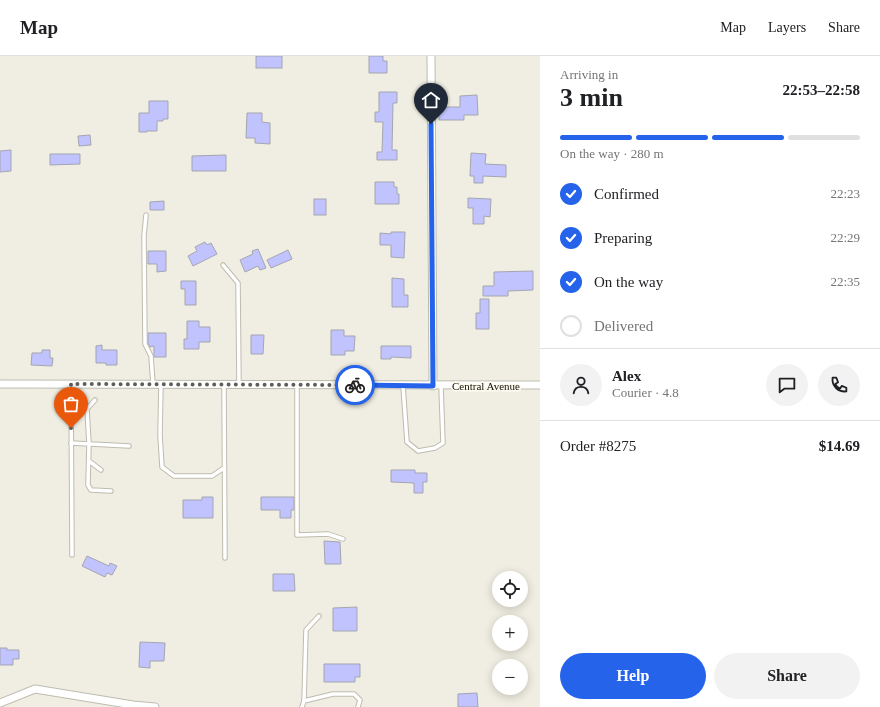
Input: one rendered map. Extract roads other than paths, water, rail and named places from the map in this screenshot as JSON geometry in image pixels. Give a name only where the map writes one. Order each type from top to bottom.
[{"type":"street","points":[[431,56],[433,386]]},
{"type":"street","name":"Central Avenue","points":[[0,384],[403,386],[540,385]]},
{"type":"street","points":[[0,703],[35,689],[154,707]]},
{"type":"lane","points":[[146,215],[144,236],[145,344],[151,356],[157,384],[162,467],[174,476],[212,476],[224,468]]},
{"type":"lane","points":[[223,264],[238,283],[238,384]]},
{"type":"lane","points":[[71,384],[72,555]]},
{"type":"lane","points":[[224,384],[225,558]]},
{"type":"lane","points":[[297,385],[297,535],[328,534],[342,539]]},
{"type":"lane","points":[[403,386],[408,442],[418,451],[435,448],[443,443],[441,386]]},
{"type":"lane","points":[[95,400],[87,409],[89,444],[88,485],[91,490],[111,491]]},
{"type":"lane","points":[[71,443],[129,446]]},
{"type":"lane","points":[[89,461],[101,470]]},
{"type":"lane","points":[[302,707],[304,701],[306,630],[319,616]]},
{"type":"lane","points":[[304,701],[333,694],[354,694],[360,700],[358,707]]}]
